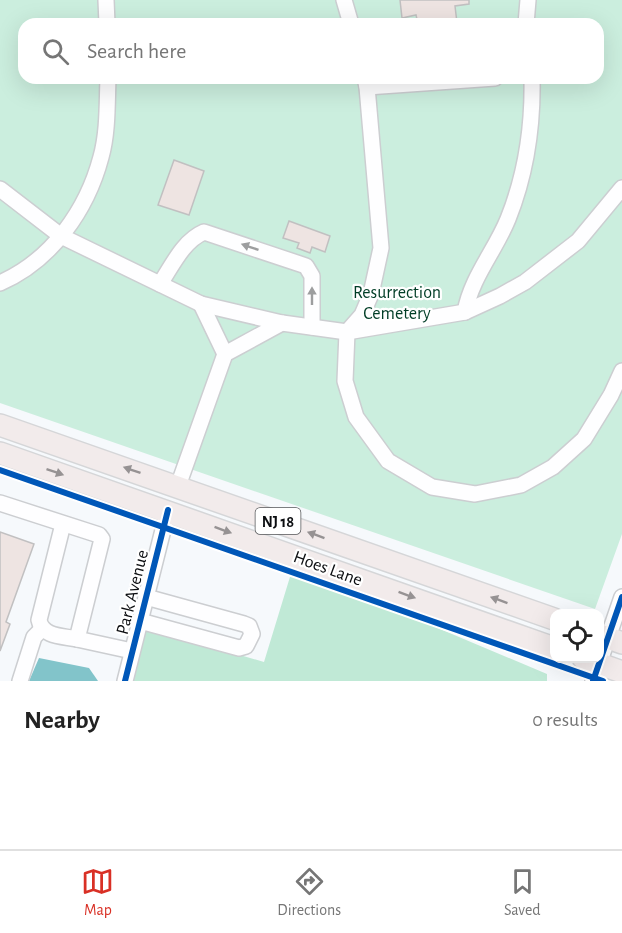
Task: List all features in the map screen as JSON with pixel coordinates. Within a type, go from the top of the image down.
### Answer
[{"type":"highway","name":"Hoes Lane","points":[[0,425],[550,617]]},
{"type":"highway","name":"Hoes Lane","points":[[0,453],[168,510],[550,646]]},
{"type":"highway","points":[[592,668],[622,672]]},
{"type":"street","points":[[106,0],[107,18]]},
{"type":"street","points":[[344,0],[349,18]]},
{"type":"street","points":[[526,18],[528,0]]},
{"type":"street","points":[[0,283],[33,263],[61,236],[88,196],[102,155],[108,84]]},
{"type":"street","points":[[366,84],[381,248],[362,315],[347,332],[345,381],[356,417],[388,461],[432,487],[476,494],[521,485],[553,467],[585,439],[611,395],[622,371]]},
{"type":"street","points":[[465,312],[472,285],[492,254],[508,220],[519,188],[532,114],[532,84]]},
{"type":"street","points":[[0,189],[61,236],[201,304],[282,323],[347,332],[465,312],[525,282],[578,241],[622,188]]},
{"type":"street","points":[[160,284],[186,245],[204,232],[306,266],[312,276],[312,327]]},
{"type":"street","points":[[201,304],[225,354]]},
{"type":"street","points":[[177,486],[225,354],[282,323]]},
{"type":"street","points":[[0,503],[99,535],[102,539],[76,639]]},
{"type":"street","name":"Park Avenue","points":[[125,681],[168,510]]},
{"type":"street","points":[[63,524],[39,620],[42,629],[48,633],[132,651]]},
{"type":"street","points":[[140,621],[239,648],[246,646],[252,634],[249,626],[244,624],[146,597]]},
{"type":"street","points":[[592,668],[610,639],[622,597]]},
{"type":"street","points":[[20,681],[34,637],[42,629]]},
{"type":"green space","name":"Resurrection Cemetery","points":[[0,0],[622,0],[622,534],[595,609],[0,403]]},
{"type":"green space","points":[[293,567],[547,674],[547,681],[133,681],[145,627],[264,662]]},
{"type":"water","points":[[39,658],[89,668],[98,681],[29,681]]},
{"type":"building","points":[[400,0],[469,0],[469,4],[455,6],[456,18],[417,18],[416,15],[402,18]]},
{"type":"building","points":[[174,160],[204,171],[189,215],[158,205]]},
{"type":"building","points":[[289,221],[330,236],[325,252],[312,247],[310,253],[297,248],[299,243],[283,238]]},
{"type":"building","points":[[0,532],[34,544],[6,622],[10,624],[0,651]]},
{"type":"cycle path","points":[[0,470],[603,681]]},
{"type":"cycle path","points":[[125,681],[168,510]]},
{"type":"cycle path","points":[[593,681],[622,597]]}]
